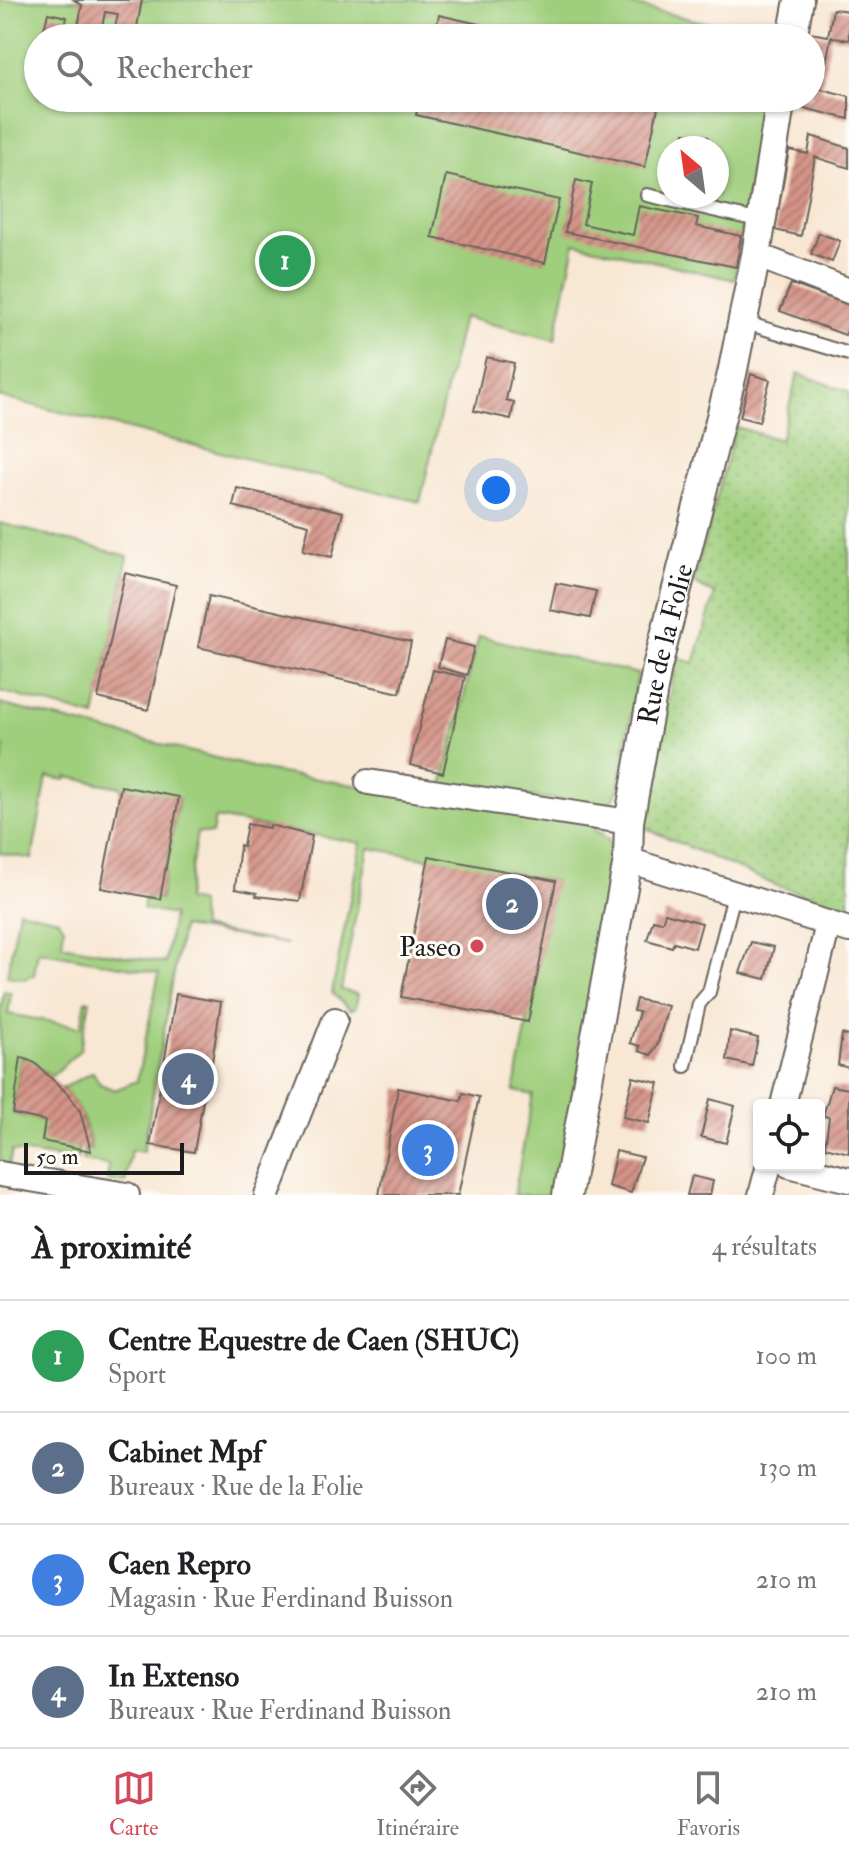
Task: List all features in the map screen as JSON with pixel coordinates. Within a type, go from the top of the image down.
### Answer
[{"type":"street","points":[[795,24],[799,0]]},
{"type":"street","name":"Rue de la Folie","points":[[567,1195],[628,860],[629,822],[675,589],[743,322],[779,112]]},
{"type":"street","points":[[756,255],[849,291]]},
{"type":"street","points":[[368,782],[629,822]]},
{"type":"street","points":[[628,860],[735,891],[838,927],[785,1099]]},
{"type":"street","points":[[267,1195],[335,1020]]},
{"type":"street","points":[[761,1195],[767,1171]]},
{"type":"street","points":[[813,1171],[849,1180]]},
{"type":"street","points":[[0,1174],[127,1195]]},
{"type":"lane","points":[[647,195],[761,221]]},
{"type":"lane","points":[[743,322],[771,327],[849,354]]},
{"type":"lane","points":[[685,1066],[699,1004],[709,992],[735,891]]},
{"type":"green space","points":[[0,0],[611,0],[712,24],[24,24],[24,112],[760,112],[735,280],[575,243],[555,340],[463,317],[420,502],[0,397]]},
{"type":"green space","points":[[798,373],[849,392],[849,907],[775,885],[643,827],[677,658],[694,663],[715,594],[693,583],[736,427],[780,440]]},
{"type":"green space","points":[[0,523],[128,556],[95,717],[0,691]]},
{"type":"green space","points":[[479,636],[638,674],[618,790],[613,800],[599,805],[442,785]]},
{"type":"green space","points":[[0,704],[268,771],[596,824],[595,831],[608,840],[611,847],[608,888],[614,890],[556,1195],[514,1195],[533,1095],[514,1091],[555,881],[369,848],[341,990],[358,994],[356,1007],[350,1010],[332,993],[361,843],[215,818],[212,834],[197,832],[186,900],[200,903],[201,928],[287,944],[182,927],[143,1152],[131,1150],[125,1183],[107,1180],[109,1165],[82,1161],[84,1149],[91,1150],[88,1133],[78,1109],[62,1088],[93,1072],[100,1084],[115,1090],[137,1081],[159,973],[38,951],[34,975],[25,979],[7,976],[19,910],[58,919],[64,927],[62,945],[165,963],[173,915],[143,909],[145,896],[160,899],[179,798],[67,777],[66,780],[47,777],[32,859],[0,853],[0,772],[5,747],[0,746]]},
{"type":"green space","points":[[4,991],[11,993],[8,1014],[81,1027],[86,1000],[90,1001],[80,1050],[52,1076],[21,1057],[13,1114],[45,1121],[79,1148],[77,1160],[12,1151],[9,1165],[3,1164],[0,1158],[0,1012]]},
{"type":"building","points":[[74,0],[142,0],[138,24],[116,24],[118,14],[105,12],[103,24],[79,24],[82,5]]},
{"type":"building","points":[[833,9],[849,11],[849,40],[831,37],[825,68],[825,36],[828,36]]},
{"type":"building","points":[[48,13],[67,17],[66,24],[45,24]]},
{"type":"building","points":[[439,15],[479,24],[437,24]]},
{"type":"building","points":[[825,90],[849,96],[849,119],[820,112],[825,112]]},
{"type":"building","points":[[417,112],[657,112],[645,167],[416,115]]},
{"type":"building","points":[[811,136],[849,148],[849,168],[815,157],[801,236],[775,230],[789,150],[808,154]]},
{"type":"building","points":[[446,175],[559,200],[545,263],[432,237]]},
{"type":"building","points":[[576,180],[592,184],[583,224],[633,235],[639,206],[698,218],[696,226],[741,236],[736,267],[565,232]]},
{"type":"building","points":[[819,233],[840,241],[832,262],[811,254]]},
{"type":"building","points":[[791,284],[849,305],[849,328],[845,335],[780,311]]},
{"type":"building","points":[[486,357],[514,363],[506,400],[514,402],[511,419],[474,411]]},
{"type":"building","points":[[751,374],[770,380],[759,422],[740,417]]},
{"type":"building","points":[[237,488],[343,512],[332,557],[303,550],[309,525],[233,506]]},
{"type":"building","points":[[125,573],[176,585],[148,710],[98,698]]},
{"type":"building","points":[[556,583],[596,591],[590,618],[550,610]]},
{"type":"building","points":[[209,596],[411,642],[400,693],[198,647]]},
{"type":"building","points":[[445,640],[474,647],[467,675],[438,667]]},
{"type":"building","points":[[433,670],[465,677],[443,773],[410,765]]},
{"type":"building","points":[[121,786],[179,797],[160,899],[101,888]]},
{"type":"building","points":[[247,824],[269,828],[270,825],[312,836],[300,901],[256,896],[257,893],[235,889],[240,845],[243,846]]},
{"type":"building","name":"Paseo","points":[[429,856],[556,881],[528,1022],[401,997]]},
{"type":"building","points":[[665,913],[702,923],[695,948],[674,942],[672,947],[647,940],[653,920],[662,922]]},
{"type":"building","points":[[751,942],[774,947],[766,979],[740,973]]},
{"type":"building","points":[[176,994],[221,1002],[208,1089],[205,1089],[194,1152],[150,1145]]},
{"type":"building","points":[[636,999],[668,1006],[658,1043],[651,1055],[639,1051],[640,1046],[630,1043],[639,1012],[633,1011]]},
{"type":"building","points":[[730,1031],[758,1038],[752,1066],[727,1060]]},
{"type":"building","points":[[842,1034],[849,1036],[849,1068],[838,1065]]},
{"type":"building","points":[[21,1057],[35,1063],[69,1095],[80,1111],[91,1151],[42,1141],[45,1121],[13,1114]]},
{"type":"building","points":[[633,1077],[659,1083],[649,1123],[623,1117]]},
{"type":"building","points":[[832,1086],[849,1089],[849,1153],[825,1147],[829,1117],[825,1116]]},
{"type":"building","points":[[398,1088],[461,1101],[463,1093],[479,1097],[458,1195],[379,1195]]},
{"type":"building","points":[[710,1099],[735,1106],[726,1143],[701,1137]]},
{"type":"building","points":[[616,1151],[642,1157],[631,1193],[608,1186]]},
{"type":"building","points":[[692,1176],[713,1181],[710,1195],[687,1195]]},
{"type":"place","name":"Centre Equestre de Caen (SHUC)","points":[[285,261]]},
{"type":"place","name":"Cabinet Mpf","points":[[512,904]]},
{"type":"place","name":"Paseo","points":[[477,946]]},
{"type":"place","name":"In Extenso","points":[[188,1079]]},
{"type":"place","name":"Caen Repro","points":[[428,1150]]}]
